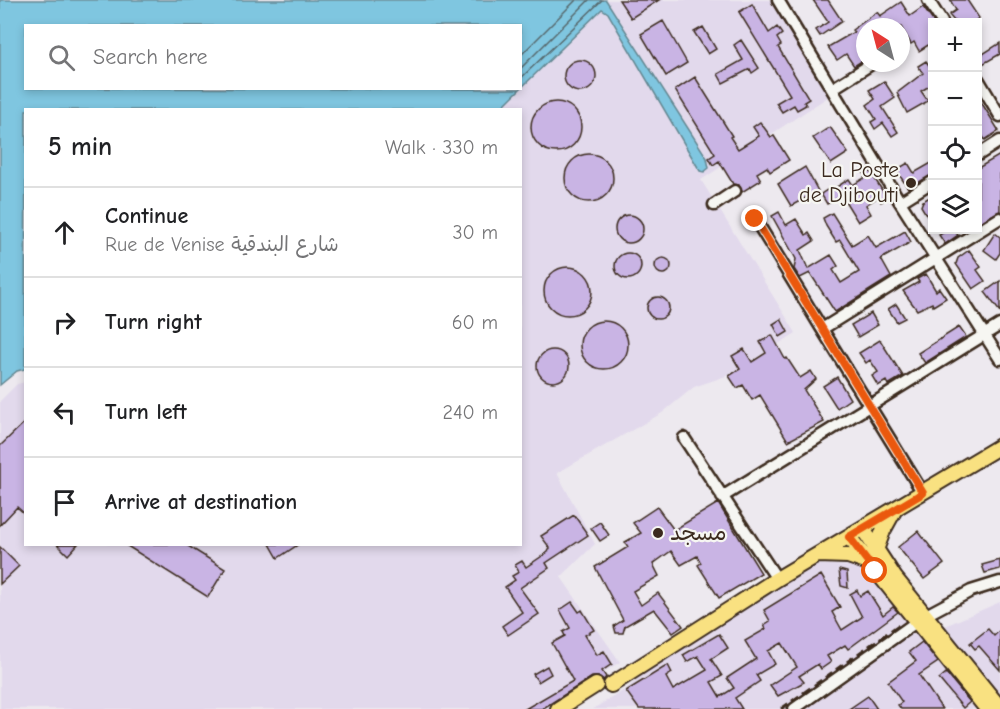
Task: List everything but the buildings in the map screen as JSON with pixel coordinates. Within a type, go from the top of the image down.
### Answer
[{"type":"main road","points":[[558,709],[603,685],[1000,447]]},
{"type":"main road","points":[[876,550],[883,531],[895,510]]},
{"type":"main road","points":[[863,529],[921,619],[987,709]]},
{"type":"main road","points":[[849,537],[867,562],[1000,708]]},
{"type":"main road","points":[[818,555],[848,556],[867,562]]},
{"type":"main road","points":[[574,709],[603,685]]},
{"type":"street","points":[[778,0],[900,202],[1000,359]]},
{"type":"street","points":[[928,0],[939,18]]},
{"type":"street","points":[[832,89],[859,72]]},
{"type":"street","points":[[982,87],[1000,116]]},
{"type":"street","points":[[982,152],[1000,141]]},
{"type":"street","points":[[900,202],[928,185]]},
{"type":"street","points":[[714,205],[735,191]]},
{"type":"street","points":[[822,328],[1000,218]]},
{"type":"street","points":[[755,219],[923,493]]},
{"type":"street","points":[[722,497],[1000,325]]},
{"type":"street","points":[[684,438],[776,580]]},
{"type":"street","points":[[794,709],[921,619],[971,591],[1000,582]]},
{"type":"shaded area","points":[[606,0],[777,0],[831,95],[701,180],[796,333],[729,375],[694,387],[662,413],[557,473],[595,544],[561,577],[620,662],[546,709],[0,709],[0,401],[17,384],[24,382],[24,546],[522,546],[522,108],[500,108],[519,90],[522,90],[522,87],[602,9],[608,13],[707,158]]},
{"type":"shaded area","points":[[814,564],[855,566],[873,575],[983,709],[593,709],[626,689],[656,662]]},
{"type":"shaded area","points":[[1000,602],[1000,694],[945,626]]},
{"type":"water","points":[[0,0],[606,0],[707,158],[709,168],[704,172],[700,171],[608,13],[602,9],[522,87],[522,24],[24,24],[24,90],[519,90],[501,108],[24,108],[24,369],[17,371],[0,385]]},
{"type":"railway","points":[[781,709],[900,624]]},
{"type":"place","name":"La Poste de Djibouti","points":[[911,183]]},
{"type":"place","name":"مسجد","points":[[658,533]]},
{"type":"route","points":[[755,219],[923,493],[849,537],[875,571]]}]
